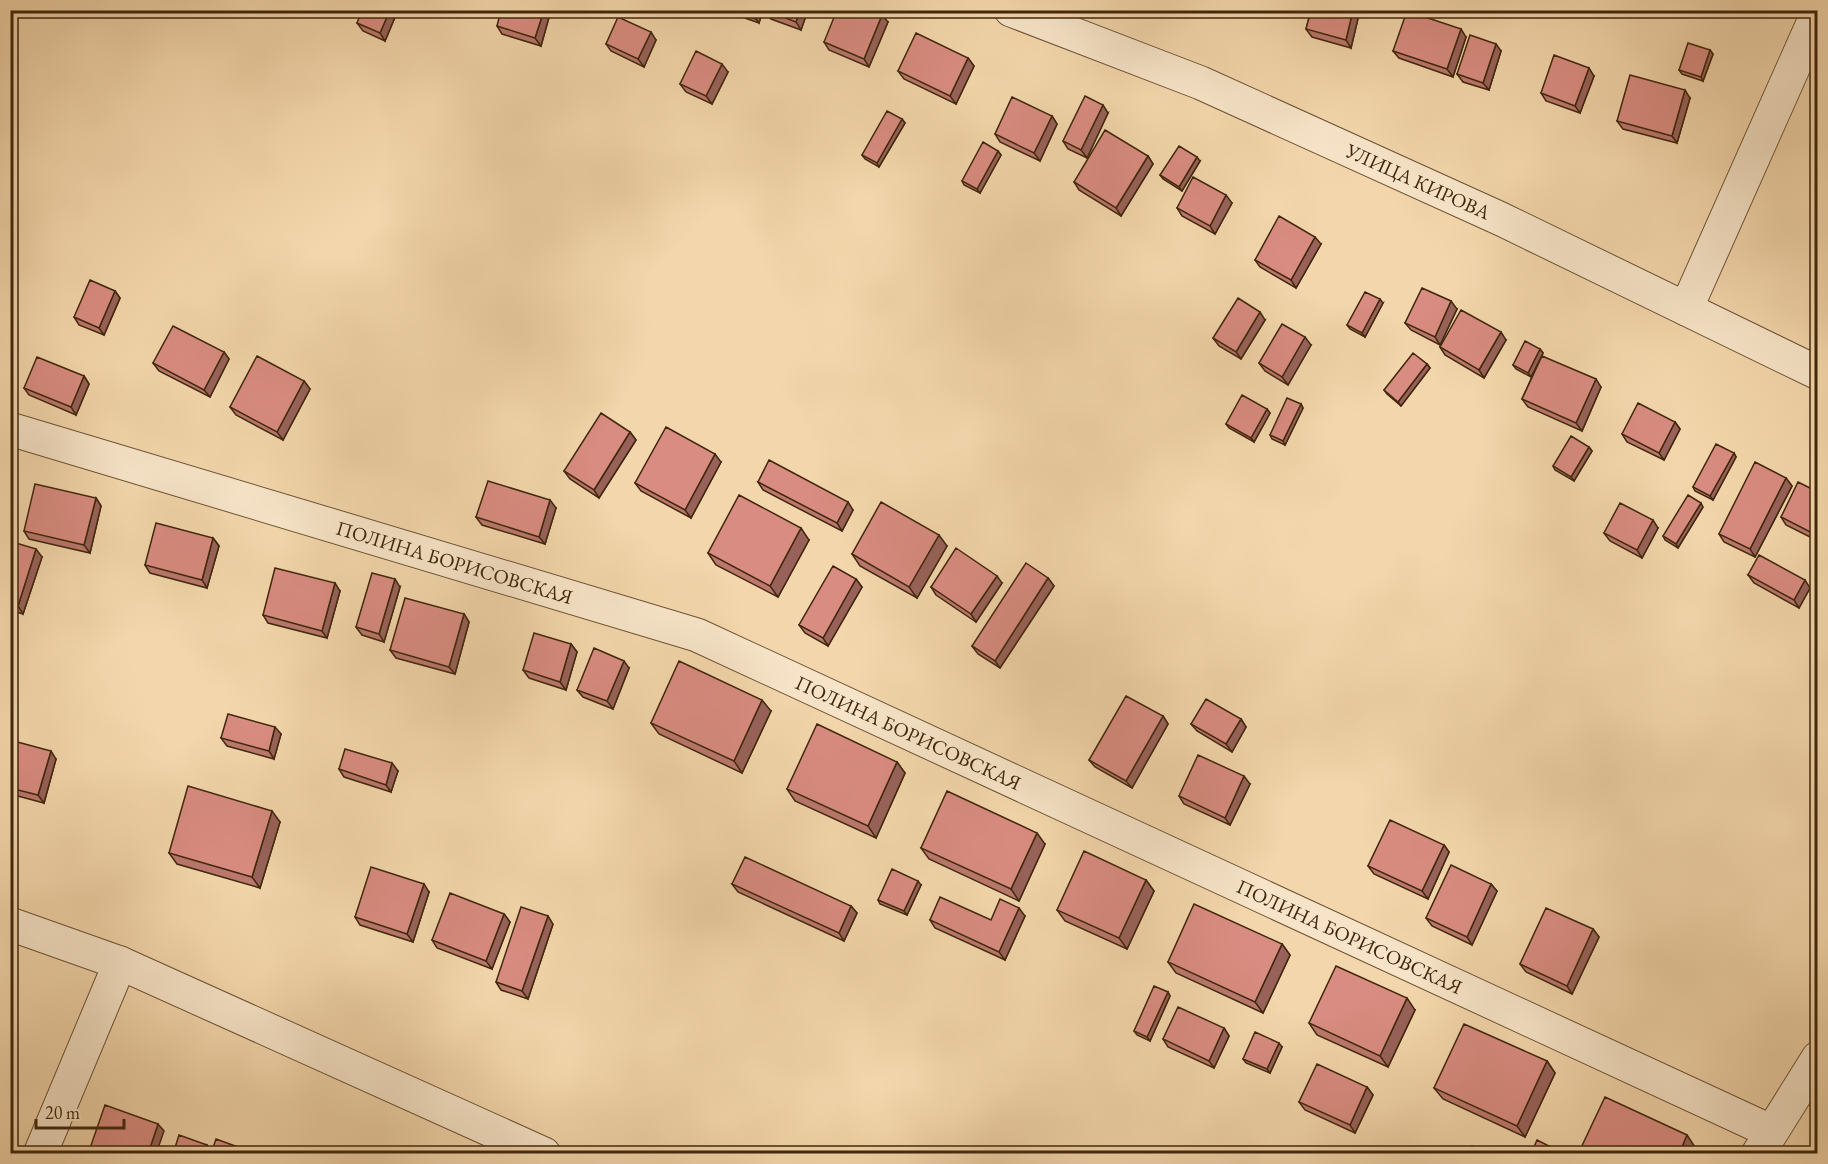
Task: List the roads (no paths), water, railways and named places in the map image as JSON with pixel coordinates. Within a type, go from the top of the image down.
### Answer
[{"type":"street","name":"УЛИЦА КИРОВА","points":[[1011,10],[1201,83],[1501,219],[1818,373]]},
{"type":"street","points":[[1686,309],[1818,12]]},
{"type":"street","name":"ПОЛИНА БОРИСОВСКАЯ","points":[[10,429],[697,634],[1764,1142]]},
{"type":"street","points":[[10,924],[120,963],[544,1154]]},
{"type":"street","points":[[40,1154],[120,963]]},
{"type":"street","points":[[1764,1142],[1818,1058]]}]
